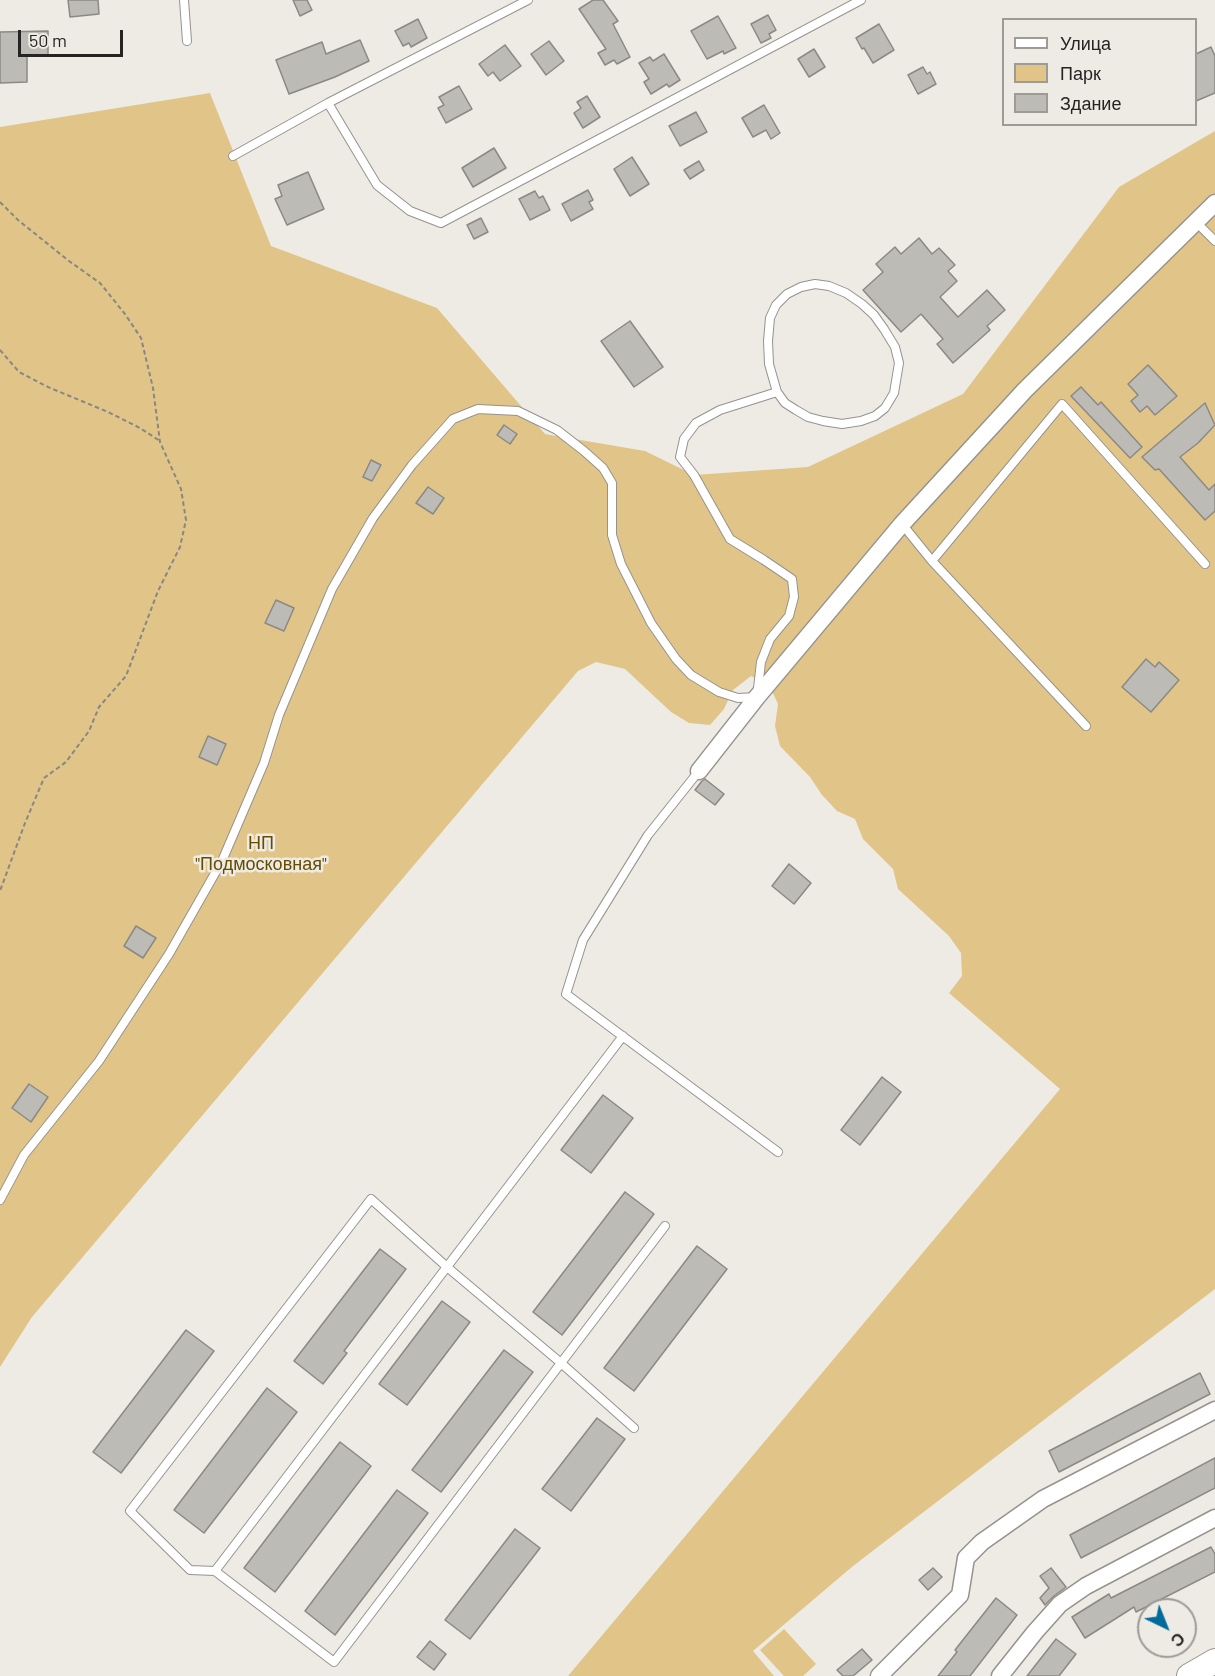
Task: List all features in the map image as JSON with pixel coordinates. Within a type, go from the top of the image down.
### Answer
[{"type":"main road","points":[[1189,1676],[1215,1661]]},
{"type":"street","points":[[699,771],[902,524],[1025,390],[1215,203]]},
{"type":"street","points":[[879,1676],[960,1595],[966,1558],[982,1542],[1043,1499],[1215,1410]]},
{"type":"street","points":[[1000,1676],[1060,1604],[1086,1586],[1215,1518]]},
{"type":"lane","points":[[184,0],[187,41]]},
{"type":"lane","points":[[233,156],[328,103],[528,0]]},
{"type":"lane","points":[[328,103],[377,185],[410,211],[441,223],[861,0]]},
{"type":"lane","points":[[1196,222],[1215,241]]},
{"type":"lane","points":[[815,284],[829,286],[846,293],[874,315],[895,347],[899,363],[894,393],[885,408],[875,416],[842,424],[823,421],[808,417],[785,404],[777,392],[769,364],[770,318],[776,305],[786,294],[801,287],[815,284]]},
{"type":"lane","points":[[0,1200],[24,1155],[99,1061],[175,944],[222,861],[264,763],[279,716],[332,589],[372,518],[412,465],[453,419],[478,409],[518,411],[556,430],[603,468],[612,483],[612,535],[621,564],[651,623],[676,659],[691,675],[719,692],[738,698],[757,698],[761,662],[770,639],[789,616],[794,597],[792,579],[730,539],[694,475],[680,457],[684,439],[696,423],[720,410],[777,392]]},
{"type":"lane","points":[[932,561],[1062,404],[1205,564]]},
{"type":"lane","points":[[902,524],[932,561],[1086,726]]},
{"type":"lane","points":[[699,771],[648,836],[583,940],[566,994],[777,1152]]},
{"type":"lane","points":[[215,1571],[623,1036]]},
{"type":"lane","points":[[634,1428],[561,1363],[370,1199],[130,1511],[190,1570],[215,1571],[334,1662],[561,1363],[665,1226]]},
{"type":"path","points":[[0,202],[35,234],[100,284],[141,338],[153,388],[160,442],[181,489],[186,520],[180,547],[158,591],[126,676],[99,707],[89,731],[66,762],[44,778],[0,891]]},
{"type":"path","points":[[0,350],[19,372],[108,412],[160,442]]},
{"type":"green space","name":"НП \"Подмосковная\"","points":[[210,93],[271,246],[437,308],[545,434],[645,451],[694,475],[808,467],[963,394],[1119,187],[1215,131],[1215,1289],[853,1566],[753,1651],[774,1676],[568,1676],[1060,1089],[949,993],[962,976],[961,953],[949,936],[898,889],[893,869],[863,839],[855,819],[837,811],[810,777],[780,746],[775,726],[778,704],[769,685],[751,676],[733,690],[724,709],[710,725],[689,723],[671,712],[625,669],[596,662],[578,671],[32,1317],[0,1367],[0,127]]},
{"type":"green space","points":[[784,1629],[816,1664],[803,1676],[784,1676],[760,1650]]},
{"type":"building","points":[[68,0],[98,0],[99,14],[70,17]]},
{"type":"building","points":[[293,0],[307,0],[312,10],[300,16]]},
{"type":"building","points":[[593,0],[603,0],[618,21],[613,24],[630,57],[617,64],[614,60],[605,65],[598,53],[606,49],[579,9]]},
{"type":"building","points":[[768,15],[776,30],[769,34],[771,38],[761,43],[751,24]]},
{"type":"building","points":[[718,16],[736,48],[724,54],[723,51],[707,59],[691,31]]},
{"type":"building","points":[[418,19],[427,38],[411,47],[409,43],[403,46],[395,31]]},
{"type":"building","points":[[879,24],[894,50],[873,63],[856,38]]},
{"type":"building","points":[[48,31],[48,55],[27,55],[27,82],[0,83],[0,32]]},
{"type":"building","points":[[360,40],[369,61],[335,77],[289,94],[276,60],[322,42],[326,54]]},
{"type":"building","points":[[549,41],[564,61],[546,75],[531,54]]},
{"type":"building","points":[[505,45],[521,66],[500,81],[493,72],[488,76],[479,64]]},
{"type":"building","points":[[1211,47],[1215,56],[1215,93],[1197,101],[1197,54]]},
{"type":"building","points":[[814,49],[825,67],[809,77],[798,59]]},
{"type":"building","points":[[664,54],[680,80],[669,87],[667,84],[651,94],[644,82],[649,79],[639,63],[650,57],[653,61]]},
{"type":"building","points":[[923,67],[927,74],[930,72],[936,84],[918,94],[908,75]]},
{"type":"building","points":[[459,86],[472,109],[446,123],[438,108],[444,105],[439,97]]},
{"type":"building","points":[[587,96],[600,117],[583,128],[574,113],[581,108],[577,102]]},
{"type":"building","points":[[764,105],[780,133],[771,139],[766,130],[753,137],[742,118]]},
{"type":"building","points":[[696,112],[707,132],[680,146],[669,126]]},
{"type":"building","points":[[494,148],[506,168],[473,187],[462,168]]},
{"type":"building","points":[[632,157],[649,184],[630,196],[614,169]]},
{"type":"building","points":[[699,161],[704,170],[690,179],[684,170]]},
{"type":"building","points":[[308,172],[324,209],[287,225],[275,199],[282,196],[278,185]]},
{"type":"building","points":[[588,190],[593,200],[589,202],[593,209],[571,221],[562,204]]},
{"type":"building","points":[[535,191],[539,198],[543,196],[550,210],[530,220],[519,199]]},
{"type":"building","points":[[481,218],[488,232],[474,239],[467,225]]},
{"type":"building","points":[[919,238],[932,254],[939,248],[955,265],[948,271],[957,281],[940,297],[958,317],[987,290],[1005,310],[987,326],[990,330],[953,363],[937,344],[943,339],[921,314],[901,332],[863,290],[883,272],[876,264],[895,247],[901,254]]},
{"type":"building","points":[[630,321],[663,367],[634,387],[601,341]]},
{"type":"building","points":[[1148,365],[1177,396],[1155,415],[1147,406],[1140,412],[1131,401],[1138,395],[1128,384]]},
{"type":"building","points":[[1081,387],[1098,405],[1101,402],[1142,447],[1130,458],[1071,396]]},
{"type":"building","points":[[1205,403],[1215,425],[1198,443],[1180,457],[1209,490],[1215,484],[1215,511],[1205,520],[1159,469],[1155,470],[1142,457]]},
{"type":"building","points":[[504,425],[517,434],[510,444],[497,435]]},
{"type":"building","points":[[371,460],[381,465],[372,481],[363,477]]},
{"type":"building","points":[[428,487],[444,498],[433,514],[416,503]]},
{"type":"building","points":[[276,600],[294,608],[284,631],[265,623]]},
{"type":"building","points":[[1146,659],[1155,667],[1159,662],[1179,680],[1151,712],[1122,687]]},
{"type":"building","points":[[208,736],[226,744],[217,765],[199,757]]},
{"type":"building","points":[[705,779],[724,794],[715,805],[695,790]]},
{"type":"building","points":[[789,864],[811,883],[794,904],[772,886]]},
{"type":"building","points":[[136,926],[156,938],[143,958],[124,946]]},
{"type":"building","points":[[882,1077],[901,1092],[860,1145],[841,1130]]},
{"type":"building","points":[[29,1084],[48,1097],[31,1122],[12,1108]]},
{"type":"building","points":[[603,1095],[633,1118],[591,1173],[561,1150]]},
{"type":"building","points":[[625,1192],[654,1214],[562,1335],[533,1312]]},
{"type":"building","points":[[697,1246],[727,1269],[634,1391],[604,1368]]},
{"type":"building","points":[[380,1249],[406,1269],[344,1351],[347,1353],[323,1384],[294,1361]]},
{"type":"building","points":[[442,1301],[470,1322],[407,1405],[379,1384]]},
{"type":"building","points":[[186,1330],[214,1351],[121,1473],[93,1452]]},
{"type":"building","points":[[504,1350],[533,1372],[441,1492],[412,1470]]},
{"type":"building","points":[[1200,1373],[1210,1394],[1059,1472],[1049,1451]]},
{"type":"building","points":[[267,1388],[297,1412],[204,1533],[174,1510]]},
{"type":"building","points":[[597,1418],[625,1439],[571,1511],[542,1489]]},
{"type":"building","points":[[340,1442],[371,1466],[275,1592],[244,1568]]},
{"type":"building","points":[[1215,1458],[1215,1488],[1081,1558],[1070,1535]]},
{"type":"building","points":[[397,1490],[428,1513],[335,1635],[305,1611]]},
{"type":"building","points":[[515,1529],[540,1548],[470,1639],[445,1620]]},
{"type":"building","points":[[1211,1547],[1215,1554],[1215,1572],[1164,1598],[1137,1598],[1137,1611],[1134,1607],[1085,1638],[1072,1617],[1109,1594],[1111,1598]]},
{"type":"building","points":[[933,1568],[942,1577],[928,1590],[919,1580]]},
{"type":"building","points":[[1051,1568],[1066,1587],[1045,1605],[1040,1598],[1049,1588],[1040,1576]]},
{"type":"building","points":[[996,1598],[1017,1615],[970,1676],[938,1676],[957,1652],[955,1650]]},
{"type":"building","points":[[1056,1639],[1076,1654],[1059,1676],[1027,1676]]},
{"type":"building","points":[[430,1641],[446,1654],[434,1670],[417,1657]]},
{"type":"building","points":[[862,1649],[872,1660],[853,1676],[843,1676],[837,1670]]}]
